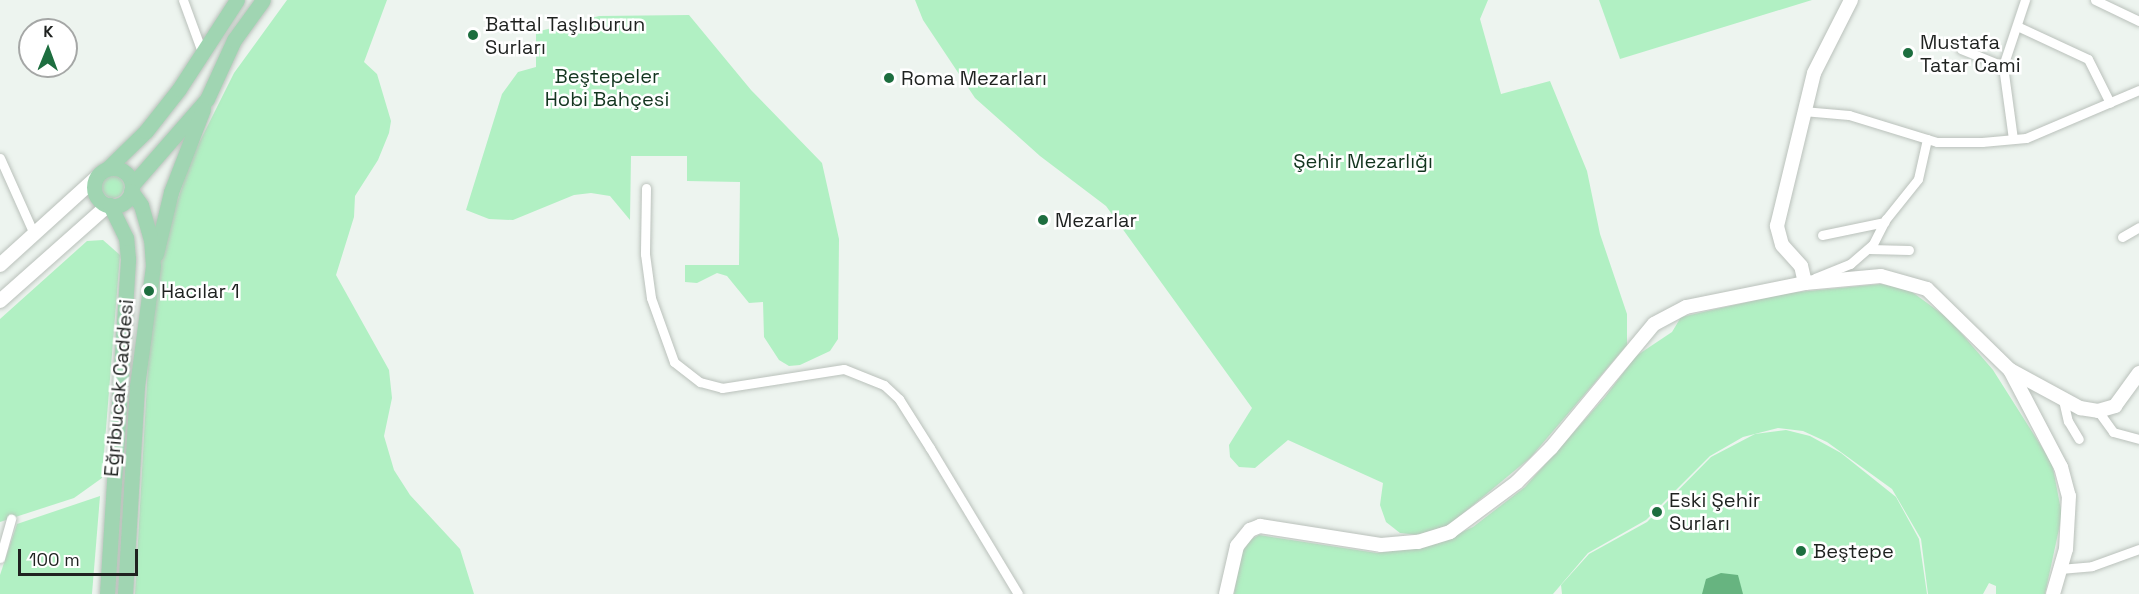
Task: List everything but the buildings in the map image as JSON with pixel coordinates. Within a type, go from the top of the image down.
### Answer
[{"type":"main road","points":[[207,99],[131,188],[124,202],[109,205],[96,195],[102,173],[146,131],[237,0]]},
{"type":"main road","points":[[153,266],[171,192],[207,99],[234,40],[263,0]]},
{"type":"main road","points":[[102,173],[123,171],[131,188]]},
{"type":"main road","name":"Eğribucak Caddesi","points":[[125,594],[137,386],[153,266],[146,222],[131,188]]},
{"type":"main road","name":"Eğribucak Caddesi","points":[[107,594],[128,259],[126,238],[109,205]]},
{"type":"street","points":[[183,0],[202,52]]},
{"type":"street","points":[[1805,283],[1801,266],[1782,245],[1777,226],[1814,73],[1851,0]]},
{"type":"street","points":[[2013,139],[2003,66],[2025,0]]},
{"type":"street","points":[[2095,0],[2139,21]]},
{"type":"street","points":[[2017,26],[2088,60],[2110,103]]},
{"type":"street","points":[[1961,49],[2003,66]]},
{"type":"street","points":[[1803,111],[1849,115],[1937,142],[2013,139],[2062,125],[2139,90]]},
{"type":"street","points":[[1805,283],[1850,264],[1869,249],[1885,222],[1918,179],[1927,138]]},
{"type":"street","points":[[0,158],[34,234]]},
{"type":"street","points":[[0,265],[102,173]]},
{"type":"street","points":[[646,188],[645,254],[651,298],[674,362],[700,382],[722,388],[746,388],[815,371],[844,369],[884,385],[899,399],[1018,594]]},
{"type":"street","points":[[0,301],[109,205]]},
{"type":"street","points":[[1822,235],[1885,222]]},
{"type":"street","points":[[2122,237],[2139,227]]},
{"type":"street","points":[[1869,249],[1908,249]]},
{"type":"street","points":[[1226,594],[1237,546],[1242,537],[1260,526],[1381,545],[1418,542],[1450,532],[1517,482],[1551,448],[1663,317],[1686,307],[1805,283],[1881,276],[1927,289],[2010,370],[2063,400],[2098,411],[2113,432],[2139,439]]},
{"type":"street","points":[[2010,370],[2061,467],[2069,496],[2069,524],[2053,594]]},
{"type":"street","points":[[2098,411],[2122,400],[2139,373]]},
{"type":"street","points":[[2063,400],[2068,421],[2079,439]]},
{"type":"street","points":[[0,558],[11,519]]},
{"type":"street","points":[[2060,569],[2092,566],[2139,549]]},
{"type":"green space","points":[[287,0],[387,0],[364,62],[377,74],[391,121],[389,133],[378,160],[355,196],[354,217],[336,275],[389,370],[392,398],[384,436],[394,470],[410,495],[460,549],[474,594],[135,594],[152,295],[172,217],[192,157],[234,73]]},
{"type":"green space","name":"Şehir Mezarlığı","points":[[915,0],[1488,0],[1480,19],[1501,94],[1550,81],[1587,171],[1600,234],[1627,314],[1627,345],[1530,458],[1449,525],[1418,535],[1400,533],[1386,522],[1380,505],[1383,483],[1288,440],[1255,468],[1239,467],[1230,457],[1229,445],[1252,408],[1106,206],[1040,156],[975,98],[923,20]]},
{"type":"green space","points":[[1599,0],[1812,0],[1620,59]]},
{"type":"green space","name":"Beştepeler Hobi Bahçesi","points":[[689,15],[751,90],[822,163],[839,239],[838,339],[830,351],[800,365],[789,366],[779,360],[764,337],[763,302],[749,303],[727,276],[717,273],[697,283],[685,282],[685,265],[739,265],[740,182],[687,181],[687,156],[631,156],[630,220],[610,196],[591,193],[574,195],[513,220],[489,219],[466,210],[502,94],[518,72],[536,67],[536,32],[599,16]]},
{"type":"green space","points":[[113,176],[121,179],[124,187],[121,195],[113,198],[105,195],[102,187],[105,179]]},
{"type":"green space","points":[[103,240],[120,255],[102,478],[74,498],[0,522],[0,319],[87,241]]},
{"type":"green space","points":[[1881,284],[1908,289],[1949,319],[1993,370],[2052,463],[2062,515],[2045,594],[1996,594],[1996,586],[1989,583],[1983,594],[1928,594],[1921,539],[1892,489],[1827,442],[1803,431],[1778,428],[1743,437],[1710,456],[1646,520],[1588,553],[1553,594],[1234,594],[1241,554],[1250,540],[1259,535],[1377,553],[1436,544],[1473,527],[1525,487],[1605,397],[1636,356],[1672,332],[1681,317],[1788,293]]},
{"type":"green space","points":[[1786,430],[1810,436],[1841,453],[1896,497],[1919,539],[1927,594],[1562,594],[1561,585],[1589,554],[1647,522],[1711,457],[1755,434]]},
{"type":"green space","points":[[100,496],[92,594],[0,594],[0,575],[17,524]]},
{"type":"shaded area","points":[[1721,573],[1738,575],[1743,594],[1702,594],[1706,579]]},
{"type":"place","name":"Battal Taşlıburun Surları","points":[[473,35]]},
{"type":"place","name":"Mustafa Tatar Cami","points":[[1908,53]]},
{"type":"place","name":"Roma Mezarları","points":[[889,78]]},
{"type":"place","name":"Mezarlar","points":[[1043,220]]},
{"type":"place","name":"Hacılar 1","points":[[149,291]]},
{"type":"place","name":"Eski Şehir Surları","points":[[1657,512]]},
{"type":"place","name":"Beştepe","points":[[1801,551]]}]
